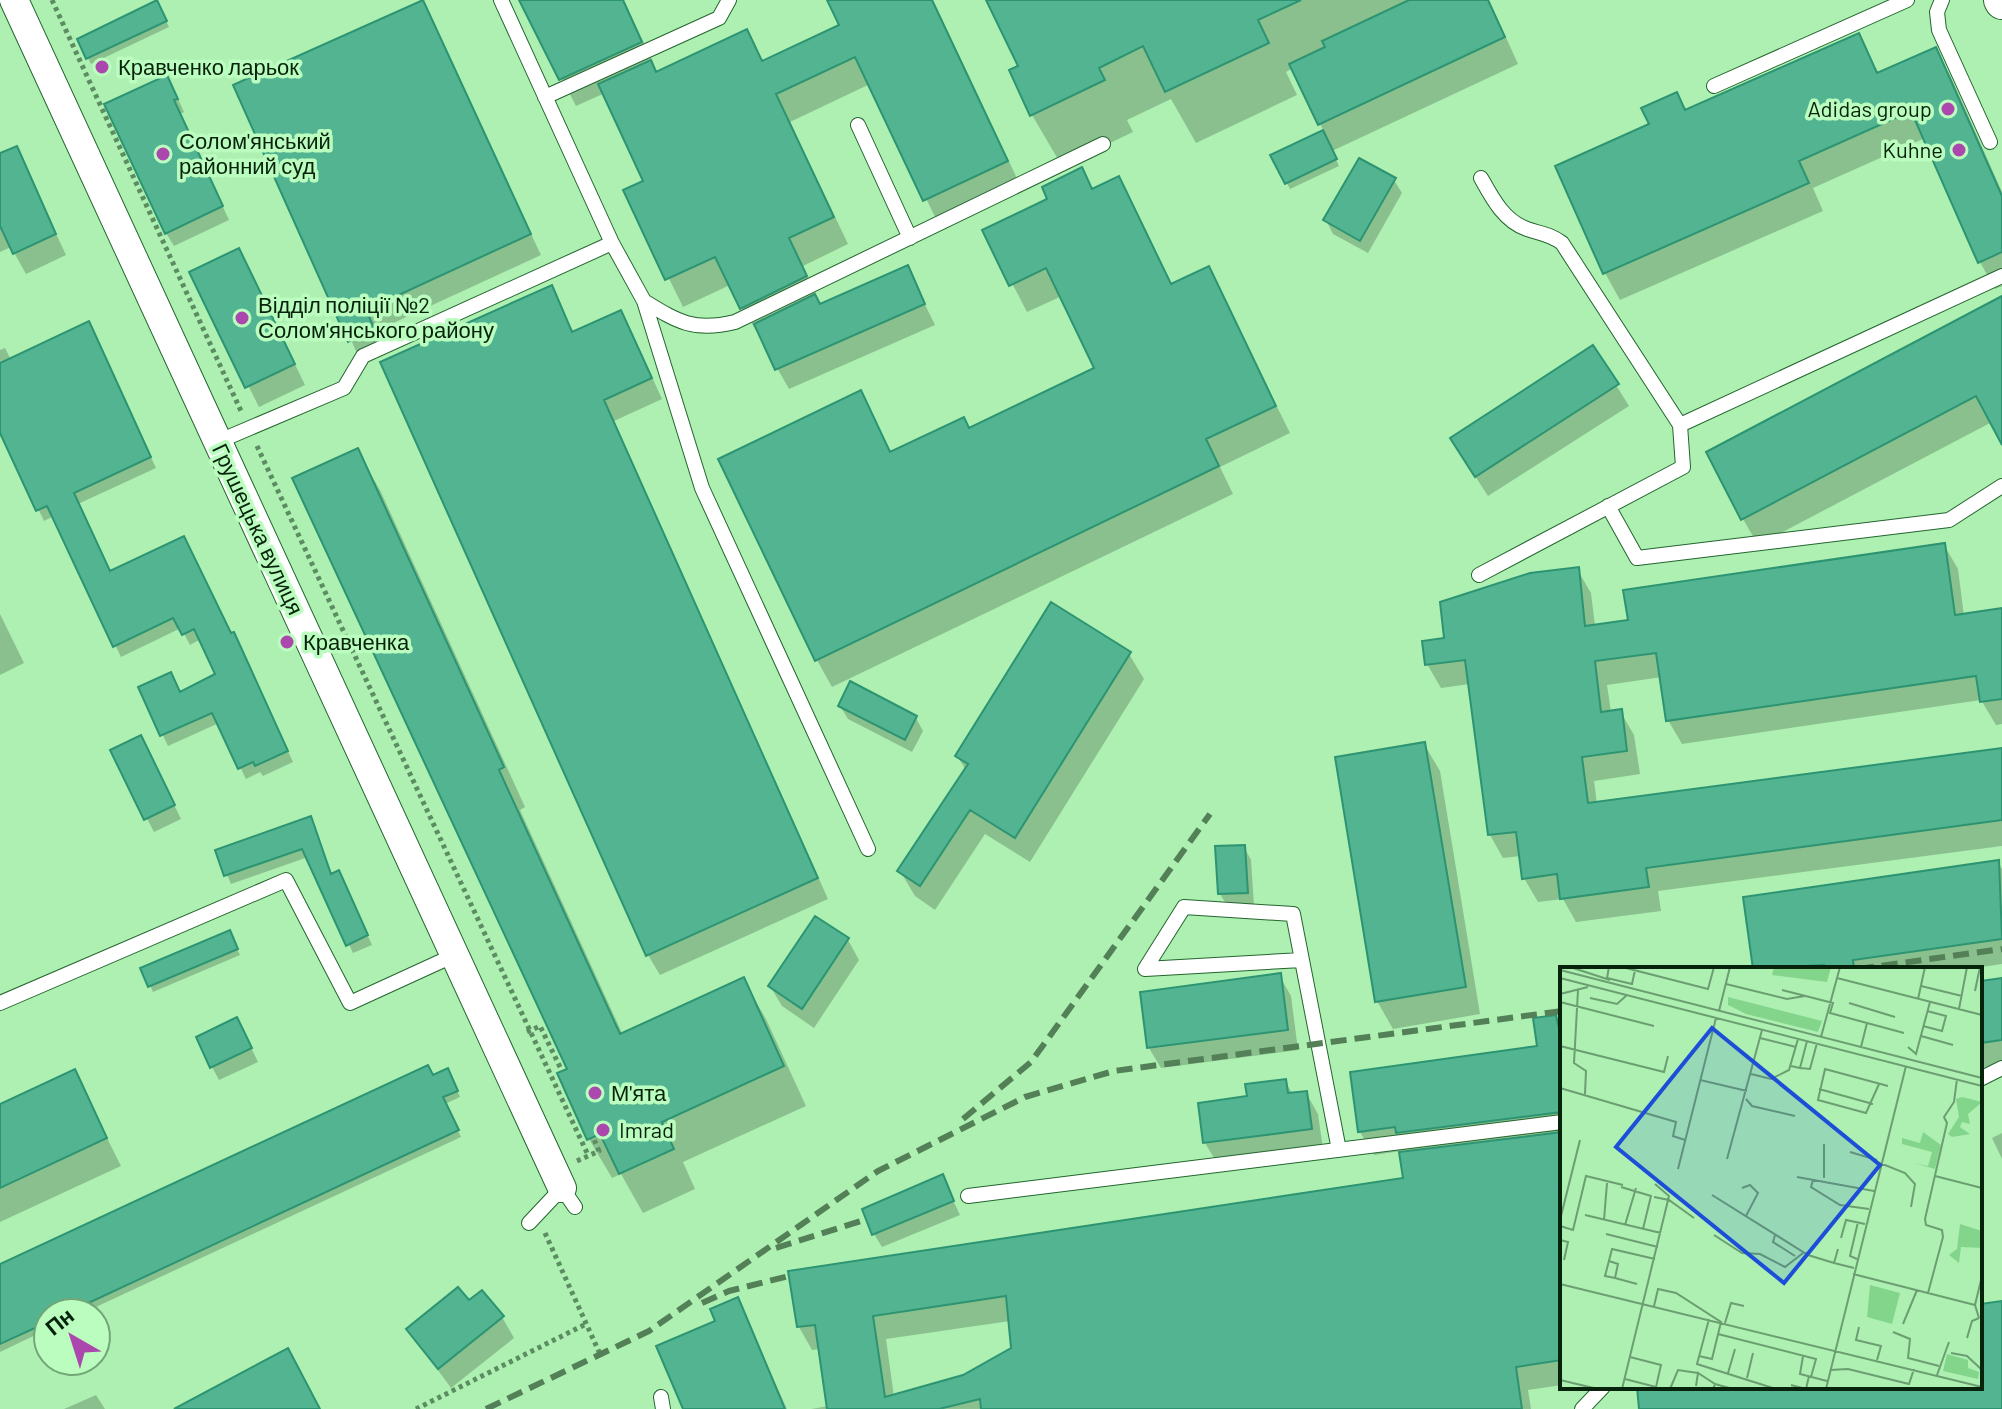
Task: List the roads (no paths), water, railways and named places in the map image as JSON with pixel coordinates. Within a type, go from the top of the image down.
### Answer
[{"type":"street","name":"Грушецька вулиця","points":[[14,0],[569,1197]]},
{"type":"lane","points":[[501,0],[612,243],[644,301],[702,488],[868,849]]},
{"type":"lane","points":[[545,97],[719,18],[729,0]]},
{"type":"lane","points":[[1714,86],[1907,0]]},
{"type":"lane","points":[[1942,0],[1937,12],[1939,30],[1990,142]]},
{"type":"lane","points":[[858,125],[910,238]]},
{"type":"lane","points":[[644,301],[689,325],[709,328],[735,322],[1103,144]]},
{"type":"lane","points":[[1479,575],[1683,467],[1680,425],[1562,243],[1551,235],[1526,229],[1509,219],[1493,201],[1481,178]]},
{"type":"lane","points":[[217,442],[344,388],[363,356],[612,243]]},
{"type":"lane","points":[[1680,425],[2002,276]]},
{"type":"lane","points":[[1608,506],[1637,558],[1949,520],[2002,486]]},
{"type":"lane","points":[[0,1003],[286,880],[350,1003],[457,953]]},
{"type":"lane","points":[[1302,960],[1145,969],[1184,907],[1293,914],[1302,960],[1339,1150]]},
{"type":"lane","points":[[1982,1070],[2002,1068]]},
{"type":"lane","points":[[1982,1078],[2002,1068]]},
{"type":"lane","points":[[968,1196],[1560,1122]]},
{"type":"lane","points":[[529,1223],[569,1197]]},
{"type":"lane","points":[[1582,1409],[1601,1389]]},
{"type":"railway","points":[[963,1119],[1031,1062],[1210,814]]},
{"type":"railway","points":[[1872,967],[2002,949]]},
{"type":"railway","points":[[486,1409],[649,1331],[878,1171],[1025,1097],[1114,1071],[1560,1011]]},
{"type":"railway","points":[[776,1248],[864,1220]]},
{"type":"railway","points":[[702,1303],[729,1291],[789,1276]]},
{"type":"place","name":"Кравченко ларьок","points":[[102,67]]},
{"type":"place","name":"Adidas group","points":[[1948,109]]},
{"type":"place","name":"Kuhne","points":[[1959,150]]},
{"type":"place","name":"Солом'янський районний суд","points":[[163,154]]},
{"type":"place","name":"Відділ поліції №2 Солом'янського району","points":[[242,318]]},
{"type":"place","name":"Кравченка","points":[[287,642]]},
{"type":"place","name":"М'ята","points":[[595,1093]]},
{"type":"place","name":"Imrad","points":[[603,1130]]}]
